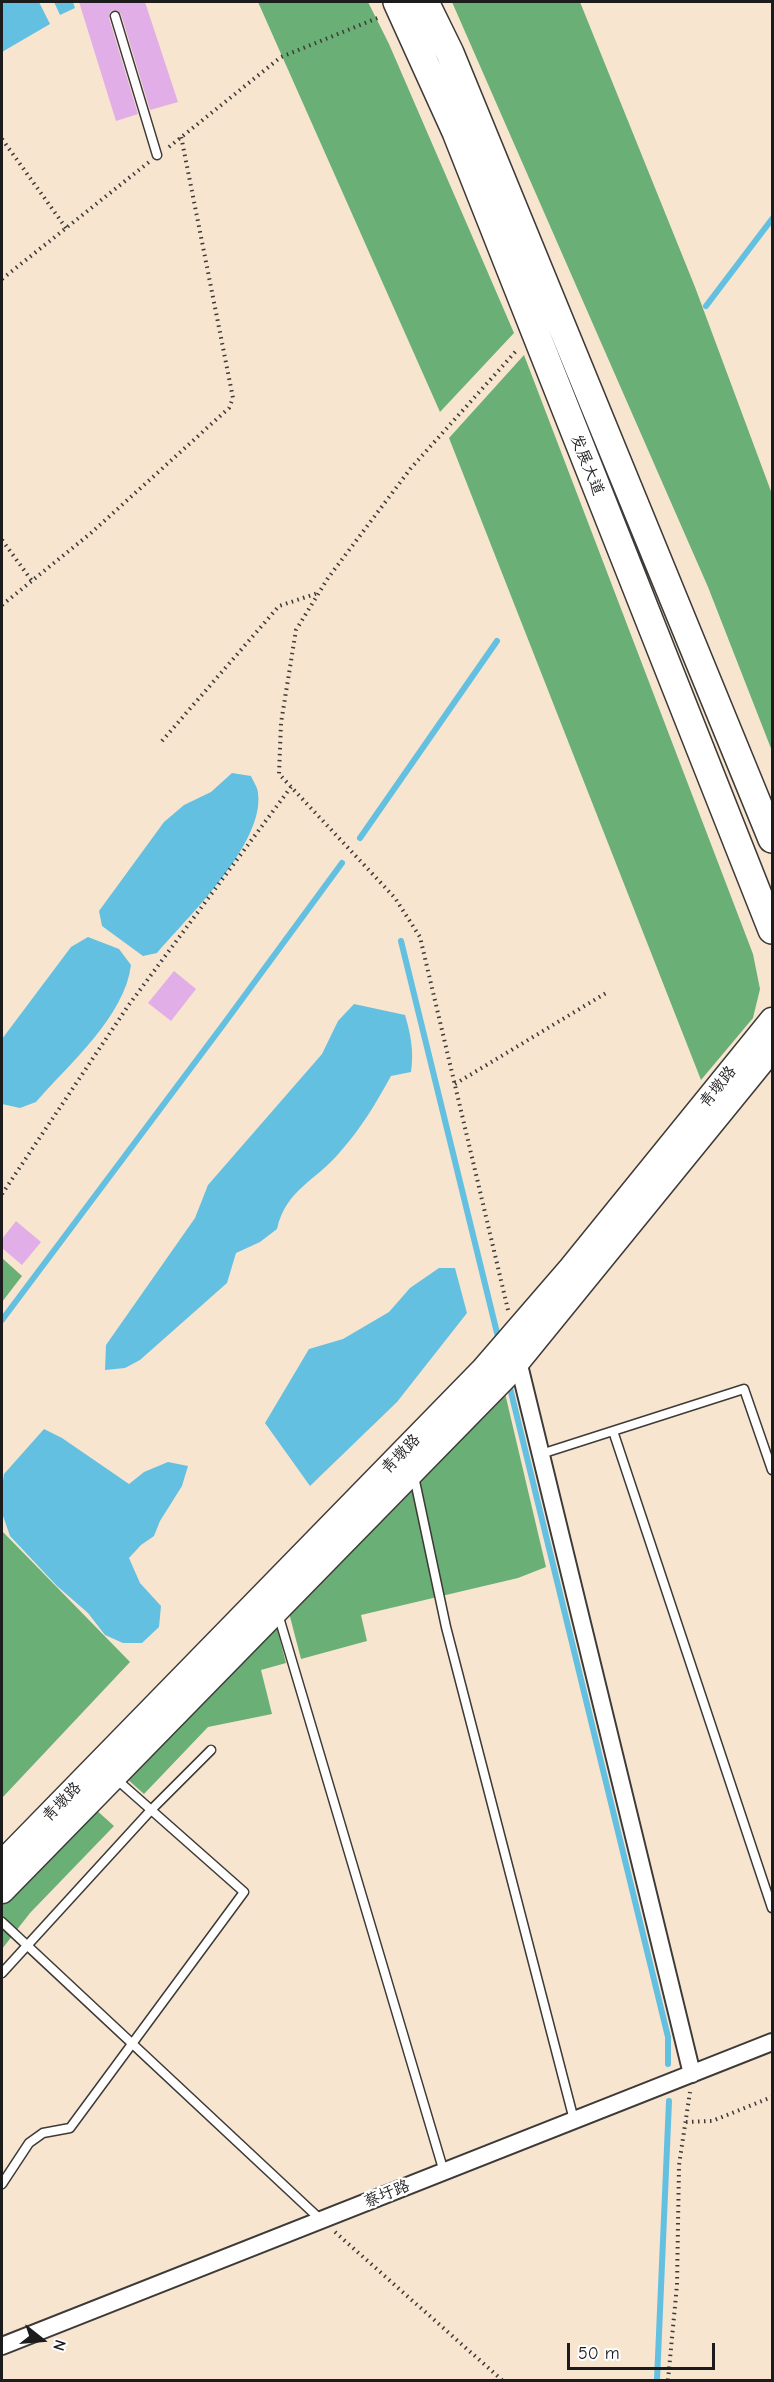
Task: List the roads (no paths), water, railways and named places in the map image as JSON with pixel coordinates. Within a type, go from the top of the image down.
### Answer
[{"type":"main road","name":"发展大道","points":[[407,4],[534,332],[772,930]]},
{"type":"main road","name":"发展大道","points":[[407,4],[459,75],[772,839]]},
{"type":"main road","name":"青墩路","points":[[2,1891],[106,1771],[274,1599],[483,1371],[571,1268],[772,1020]]},
{"type":"main road","name":"青墩路","points":[[274,1599],[410,1474],[518,1361],[772,1049]]},
{"type":"main road","name":"青墩路","points":[[2,1863],[106,1771]]},
{"type":"street","points":[[518,1361],[692,2073]]},
{"type":"street","name":"蔡圩路","points":[[2,2346],[772,2042]]},
{"type":"lane","points":[[114,16],[158,155]]},
{"type":"lane","points":[[541,1454],[744,1389],[772,1470]]},
{"type":"lane","points":[[613,1431],[772,1908]]},
{"type":"lane","points":[[410,1474],[415,1481],[446,1627],[574,2120]]},
{"type":"lane","points":[[274,1599],[444,2172]]},
{"type":"lane","points":[[2,1973],[151,1810],[211,1750]]},
{"type":"lane","points":[[2,2184],[29,2143],[43,2133],[70,2128],[244,1892],[106,1771]]},
{"type":"lane","points":[[2,1922],[321,2220]]},
{"type":"water","points":[[2,2],[39,2],[50,24],[2,52]]},
{"type":"water","points":[[54,2],[73,2],[75,8],[60,15]]},
{"type":"water","points":[[232,773],[251,776],[257,789],[257,813],[250,834],[222,878],[204,900],[157,953],[143,956],[102,926],[99,911],[164,822],[184,805],[211,792]]},
{"type":"water","points":[[88,937],[119,949],[131,965],[127,984],[118,1003],[94,1038],[36,1102],[20,1108],[2,1104],[2,1039],[71,947]]},
{"type":"water","points":[[354,1004],[405,1015],[411,1044],[411,1072],[391,1076],[368,1116],[348,1143],[287,1204],[277,1229],[260,1242],[236,1253],[227,1283],[140,1360],[125,1368],[105,1370],[106,1345],[195,1218],[208,1185],[322,1054],[338,1021]]},
{"type":"water","points":[[439,1268],[455,1268],[467,1313],[397,1402],[310,1486],[265,1423],[309,1349],[343,1339],[389,1312],[410,1288]]},
{"type":"water","points":[[44,1429],[62,1438],[129,1484],[144,1472],[168,1462],[188,1466],[182,1486],[160,1521],[154,1536],[141,1545],[129,1558],[140,1583],[161,1606],[159,1627],[142,1643],[123,1643],[105,1635],[88,1613],[57,1586],[10,1536],[2,1513],[4,1474]]},
{"type":"waterway","points":[[706,306],[772,219]]},
{"type":"waterway","points":[[360,838],[497,641]]},
{"type":"waterway","points":[[2,1320],[342,863]]},
{"type":"waterway","points":[[401,941],[498,1337]]},
{"type":"waterway","points":[[510,1388],[668,2037],[668,2064]]},
{"type":"waterway","points":[[657,2380],[669,2101]]}]
